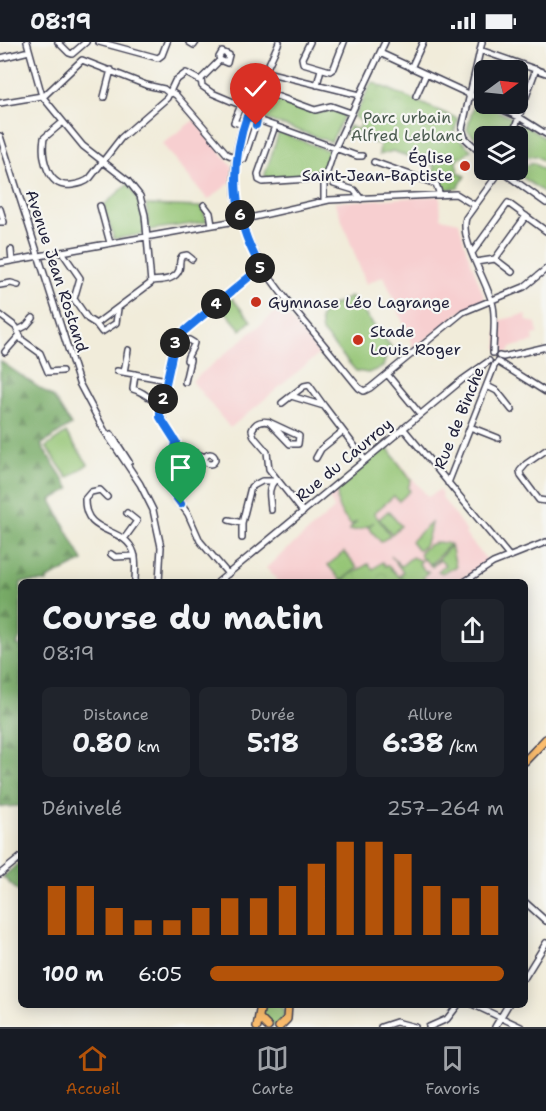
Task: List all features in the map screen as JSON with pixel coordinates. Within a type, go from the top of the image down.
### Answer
[{"type":"main road","points":[[528,758],[546,739]]},
{"type":"main road","points":[[257,1027],[260,1008]]},
{"type":"main road","points":[[279,1027],[287,1010]]},
{"type":"main road","points":[[259,1018],[268,1027]]},
{"type":"street","points":[[27,42],[42,96],[85,148],[128,181],[141,200],[145,211],[152,281],[148,287],[96,324]]},
{"type":"street","points":[[58,42],[72,54],[86,42]]},
{"type":"street","points":[[99,42],[157,58],[161,57],[167,42]]},
{"type":"street","points":[[189,42],[194,45],[196,42]]},
{"type":"street","points":[[279,42],[243,125],[236,158],[236,194],[241,220],[261,267],[363,391],[368,390],[463,312],[524,287],[546,270]]},
{"type":"street","points":[[310,42],[302,62],[330,71],[333,69],[344,42]]},
{"type":"street","points":[[324,201],[324,178],[334,148],[385,42]]},
{"type":"street","points":[[411,68],[423,42]]},
{"type":"street","points":[[474,146],[462,133],[482,42]]},
{"type":"street","points":[[480,50],[546,73]]},
{"type":"street","points":[[0,58],[29,51]]},
{"type":"street","points":[[380,53],[474,96]]},
{"type":"street","points":[[0,103],[42,96],[82,60],[176,95],[227,154],[236,158]]},
{"type":"street","points":[[201,81],[220,60]]},
{"type":"street","points":[[318,85],[321,69]]},
{"type":"street","points":[[516,126],[536,69]]},
{"type":"street","points":[[104,97],[111,70]]},
{"type":"street","points":[[266,72],[360,94]]},
{"type":"street","points":[[63,122],[45,136],[43,141],[44,163],[54,179],[65,186],[85,182],[90,178],[130,129],[171,93],[175,81],[184,73],[201,81],[202,86],[210,92],[250,109]]},
{"type":"street","points":[[416,96],[426,74]]},
{"type":"street","points":[[268,93],[315,110],[331,106],[351,113]]},
{"type":"street","points":[[241,105],[234,122],[243,125]]},
{"type":"street","points":[[512,114],[546,134]]},
{"type":"street","points":[[247,116],[362,156]]},
{"type":"street","points":[[244,159],[257,120]]},
{"type":"street","points":[[275,126],[258,174],[259,180],[263,182],[324,178]]},
{"type":"street","name":"Avenue Jean Rostand","points":[[0,136],[75,374],[103,429],[152,506],[158,529],[161,562],[159,579]]},
{"type":"street","points":[[374,162],[437,184],[440,195]]},
{"type":"street","points":[[0,263],[241,220],[324,201],[459,194],[474,206],[493,180]]},
{"type":"street","points":[[514,180],[546,203]]},
{"type":"street","points":[[334,184],[354,190],[361,199]]},
{"type":"street","points":[[472,253],[508,203],[546,231]]},
{"type":"street","points":[[204,205],[211,214],[212,225]]},
{"type":"street","points":[[100,206],[110,243]]},
{"type":"street","name":"Rue de Binche","points":[[448,483],[487,386],[495,359],[494,315],[491,300],[472,253],[464,223],[474,206]]},
{"type":"street","points":[[0,208],[4,222],[0,222]]},
{"type":"street","points":[[476,262],[495,259],[526,216]]},
{"type":"street","points":[[11,250],[12,261]]},
{"type":"street","points":[[62,252],[81,278],[74,299],[88,320],[96,324],[102,332],[116,323],[118,309]]},
{"type":"street","points":[[152,281],[176,275],[182,256],[187,255],[192,259]]},
{"type":"street","points":[[495,259],[512,272]]},
{"type":"street","points":[[205,457],[177,446],[160,416],[176,338],[261,267]]},
{"type":"street","points":[[0,285],[18,285]]},
{"type":"street","points":[[0,315],[41,355],[48,372],[62,371]]},
{"type":"street","points":[[5,352],[33,318]]},
{"type":"street","points":[[187,360],[194,344],[189,340]]},
{"type":"street","points":[[495,359],[546,347]]},
{"type":"street","points":[[124,372],[128,350]]},
{"type":"street","points":[[172,357],[190,360],[185,382]]},
{"type":"street","points":[[495,359],[546,392]]},
{"type":"street","name":"Rue du Caurroy","points":[[221,579],[462,380],[495,359]]},
{"type":"street","points":[[117,371],[167,380]]},
{"type":"street","points":[[135,374],[133,389],[141,391],[151,401],[162,403]]},
{"type":"street","points":[[387,374],[420,414]]},
{"type":"street","points":[[282,403],[304,386],[309,385],[365,460]]},
{"type":"street","points":[[487,386],[497,391],[513,410]]},
{"type":"street","points":[[291,396],[324,406]]},
{"type":"street","points":[[269,422],[290,444],[299,443],[300,438],[297,434],[269,422],[263,421],[257,423],[252,432],[266,450],[267,464],[275,480],[303,512]]},
{"type":"street","points":[[470,427],[498,438]]},
{"type":"street","points":[[403,428],[509,556]]},
{"type":"street","points":[[316,458],[321,449],[342,432]]},
{"type":"street","points":[[177,446],[169,488],[188,514],[198,539],[228,579]]},
{"type":"street","points":[[546,450],[526,464],[520,473],[539,500],[546,501]]},
{"type":"street","points":[[271,510],[268,499],[275,480]]},
{"type":"street","points":[[242,538],[242,522],[251,487],[262,481],[275,480]]},
{"type":"street","points":[[107,497],[100,490],[89,494],[85,501],[87,514],[96,525],[124,539],[131,547],[135,556],[135,579]]},
{"type":"street","points":[[127,513],[137,521]]},
{"type":"street","points":[[124,539],[137,521],[144,520]]},
{"type":"street","points":[[229,520],[242,522]]},
{"type":"street","points":[[469,579],[488,566],[546,542]]},
{"type":"street","points":[[114,558],[135,556]]},
{"type":"street","points":[[1,874],[18,860]]},
{"type":"street","points":[[528,905],[546,921]]},
{"type":"street","points":[[528,972],[546,943]]},
{"type":"street","points":[[429,1027],[447,1019],[456,1008]]},
{"type":"street","points":[[480,1008],[521,1027]]},
{"type":"street","points":[[495,1027],[506,1008]]},
{"type":"street","points":[[287,1010],[290,1027]]},
{"type":"street","points":[[381,1027],[396,1022],[415,1027]]},
{"type":"shaded area","points":[[194,120],[233,167],[231,182],[208,200],[162,144]]},
{"type":"shaded area","points":[[440,196],[441,218],[459,222],[464,243],[485,299],[459,313],[414,349],[384,276],[366,284],[335,202]]},
{"type":"shaded area","points":[[281,308],[319,354],[230,428],[192,381]]},
{"type":"shaded area","points":[[526,314],[527,321],[536,323],[538,334],[533,335],[534,342],[511,347],[509,352],[501,352],[497,348],[497,321]]},
{"type":"shaded area","points":[[386,446],[428,497],[439,490],[467,532],[465,534],[488,561],[461,579],[277,579],[266,568],[334,509],[327,495]]},
{"type":"green space","name":"Parc urbain Alfred Leblanc","points":[[372,82],[458,119],[454,134],[471,150],[456,161],[458,172],[465,176],[458,188],[444,189],[439,181],[432,179],[435,166],[393,151],[379,155],[380,144],[345,135],[349,126],[358,130],[362,122],[354,117]]},
{"type":"green space","points":[[261,94],[319,113],[331,109],[345,114],[331,142],[251,114]]},
{"type":"green space","points":[[474,104],[474,114],[504,114],[514,119],[512,126],[474,126],[474,136],[467,130]]},
{"type":"green space","points":[[528,127],[546,139],[546,163],[536,156],[528,157]]},
{"type":"green space","points":[[279,132],[329,151],[323,173],[266,179],[265,174]]},
{"type":"green space","points":[[534,163],[546,172],[546,194],[526,180],[528,165]]},
{"type":"green space","points":[[128,184],[139,202],[145,234],[114,239],[104,205]]},
{"type":"green space","points":[[146,205],[202,207],[207,222],[149,230]]},
{"type":"green space","points":[[230,296],[251,321],[241,330],[220,305]]},
{"type":"green space","name":"Stade Louis Roger","points":[[351,297],[397,354],[395,357],[388,349],[383,367],[368,373],[356,371],[322,332],[320,319],[326,308]]},
{"type":"green space","points":[[0,361],[54,398],[71,425],[41,445],[70,489],[51,500],[83,561],[47,579],[18,579],[18,806],[0,807]]},
{"type":"green space","points":[[66,433],[88,464],[68,478],[46,447]]},
{"type":"green space","points":[[386,446],[411,480],[408,488],[410,491],[399,501],[394,496],[374,513],[390,535],[381,542],[368,527],[374,522],[362,529],[349,530],[357,521],[351,525],[342,514],[337,502],[338,492],[335,488]]},
{"type":"green space","points":[[388,511],[401,526],[392,534],[379,519]]},
{"type":"green space","points":[[431,523],[426,542],[418,550],[411,541]]},
{"type":"green space","points":[[438,542],[450,544],[429,564],[424,559],[422,560],[420,552]]},
{"type":"green space","points":[[451,545],[456,567],[442,573],[438,571],[445,565],[440,560],[432,567],[430,565],[435,563]]},
{"type":"green space","points":[[344,552],[357,568],[343,579],[339,579],[328,565]]},
{"type":"green space","points":[[391,556],[401,566],[412,557],[421,561],[419,564],[426,572],[429,571],[423,577],[424,579],[399,577],[403,572]]},
{"type":"green space","points":[[382,562],[404,579],[345,579],[368,564],[373,569]]},
{"type":"green space","points":[[18,864],[18,891],[3,877]]},
{"type":"green space","points":[[264,1008],[282,1008],[281,1022],[273,1025],[265,1022],[262,1014]]},
{"type":"place","name":"Église Saint-Jean-Baptiste","points":[[465,166]]},
{"type":"place","name":"Gymnase Léo Lagrange","points":[[256,302]]},
{"type":"place","name":"Stade Louis Roger","points":[[358,340]]},
{"type":"route","points":[[181,504],[168,486],[177,446],[160,417],[160,411],[176,338],[261,267],[244,231],[238,208],[236,183],[238,146],[247,116],[257,120],[256,125]]}]
